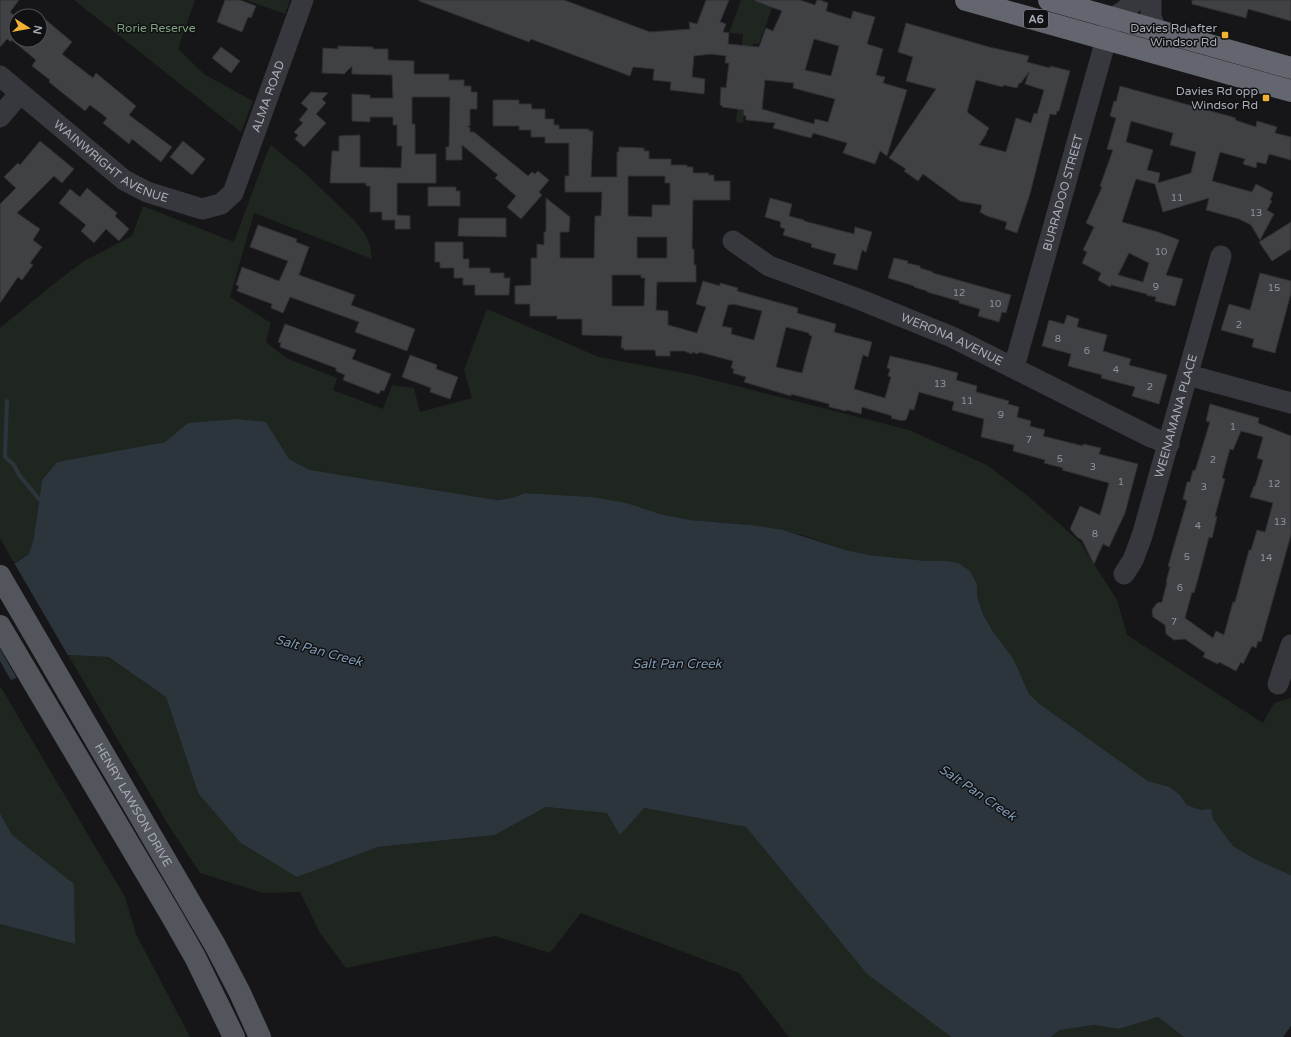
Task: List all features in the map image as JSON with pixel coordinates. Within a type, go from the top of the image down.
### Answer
[{"type":"highway","name":"A6","points":[[966,0],[1291,90]]},
{"type":"highway","name":"A6","points":[[1049,0],[1291,68]]},
{"type":"main road","name":"HENRY LAWSON DRIVE","points":[[0,576],[215,945],[240,993],[260,1037]]},
{"type":"main road","name":"HENRY LAWSON DRIVE","points":[[0,626],[195,957],[234,1037]]},
{"type":"street","name":"ALMA ROAD","points":[[233,193],[304,0]]},
{"type":"street","points":[[1112,18],[1124,11],[1136,0]]},
{"type":"street","points":[[1151,0],[1151,17],[1156,30]]},
{"type":"street","name":"BURRADOO STREET","points":[[1014,368],[1112,18]]},
{"type":"street","name":"WAINWRIGHT AVENUE","points":[[0,76],[124,180],[147,192],[202,209],[221,204],[233,193]]},
{"type":"street","points":[[0,117],[20,93]]},
{"type":"street","name":"WERONA AVENUE","points":[[732,241],[769,266],[933,328],[1151,437],[1169,444]]},
{"type":"street","name":"WEENAMANA PLACE","points":[[1124,574],[1138,549],[1169,444],[1221,256]]},
{"type":"street","points":[[1188,375],[1291,403]]},
{"type":"street","points":[[1278,684],[1291,644]]},
{"type":"green space","name":"Rorie Reserve","points":[[74,0],[195,0],[178,49],[204,74],[253,101],[241,132]]},
{"type":"green space","points":[[246,0],[290,0],[285,14]]},
{"type":"green space","points":[[741,0],[775,0],[759,44],[753,44],[748,98],[745,98],[743,123],[736,122],[744,46],[742,45],[743,34],[729,33]]},
{"type":"green space","points":[[271,145],[306,174],[356,222],[365,234],[370,245],[372,259],[254,213],[230,297],[271,323],[266,342],[286,358],[337,378],[333,390],[383,409],[392,385],[414,388],[420,412],[472,398],[464,370],[487,309],[599,357],[694,375],[909,430],[987,465],[1028,496],[1080,542],[1117,600],[1127,635],[1263,723],[1274,703],[1291,698],[1291,875],[1255,859],[1233,846],[1213,819],[1201,810],[1187,805],[1180,795],[1170,787],[1148,781],[1041,705],[1029,694],[1013,658],[993,632],[983,614],[977,596],[977,585],[948,561],[926,561],[869,555],[846,550],[802,535],[750,525],[690,520],[592,497],[525,493],[512,498],[497,500],[310,470],[289,459],[266,422],[188,423],[165,442],[57,462],[42,480],[34,537],[29,554],[14,563],[0,538],[0,328],[84,261],[132,236],[143,206],[234,242]]},
{"type":"green space","points":[[68,655],[107,657],[166,697],[198,793],[297,877],[378,847],[495,835],[546,807],[607,813],[644,808],[746,827],[867,974],[951,1037],[789,1037],[739,973],[581,913],[550,953],[495,936],[346,968],[320,933],[300,892],[263,893],[200,873],[167,823]]},
{"type":"green space","points":[[0,686],[125,897],[136,934],[190,1037],[0,1037],[0,924],[75,944],[73,884],[12,835],[0,813]]},
{"type":"green space","points":[[1158,1017],[1184,1037],[1051,1037],[1060,1030],[1094,1025],[1119,1029]]},
{"type":"water","name":"Salt Pan Creek","points":[[237,419],[266,422],[289,459],[310,470],[497,500],[512,498],[525,493],[592,497],[626,503],[660,514],[690,520],[750,525],[783,530],[846,550],[869,555],[958,563],[970,571],[977,585],[977,596],[983,614],[993,632],[1013,658],[1029,694],[1041,705],[1148,781],[1170,787],[1180,795],[1187,805],[1201,810],[1211,809],[1213,819],[1233,846],[1255,859],[1291,875],[1291,1026],[1283,1037],[1184,1037],[1158,1017],[1119,1029],[1094,1025],[1060,1030],[1051,1037],[951,1037],[867,974],[746,827],[644,808],[620,835],[607,813],[546,807],[495,835],[378,847],[297,877],[241,843],[198,793],[166,697],[108,657],[68,655],[0,685],[0,573],[29,554],[34,537],[42,480],[57,462],[165,442],[188,423]]},
{"type":"water","points":[[0,813],[12,835],[74,884],[75,944],[0,924]]},
{"type":"pier","points":[[13,561],[69,657],[18,680],[0,649],[0,570]]},
{"type":"pier","points":[[0,661],[12,682],[1,687],[0,685]]},
{"type":"building","points":[[0,0],[19,0],[13,8],[8,8],[8,40],[7,39],[0,47]]},
{"type":"building","points":[[225,0],[240,0],[256,6],[251,18],[248,17],[242,32],[217,22]]},
{"type":"building","points":[[564,0],[650,32],[690,29],[689,22],[697,24],[706,0],[729,0],[720,22],[726,24],[723,32],[729,33],[728,44],[759,47],[766,28],[773,31],[782,11],[755,1],[756,0],[800,0],[815,5],[817,0],[820,0],[828,3],[826,11],[851,19],[853,11],[875,17],[867,44],[883,49],[876,75],[885,77],[883,83],[907,90],[887,156],[880,151],[875,164],[843,153],[847,143],[813,133],[811,138],[773,128],[775,123],[746,120],[746,116],[743,115],[744,110],[722,107],[723,106],[720,105],[721,87],[726,88],[729,63],[725,63],[726,56],[711,54],[694,56],[692,77],[705,79],[704,94],[670,90],[671,82],[653,80],[654,69],[633,67],[630,76],[531,39],[529,42],[419,1]],"holes":[[[814,39],[839,46],[831,76],[805,70]],[[765,80],[794,83],[793,88],[835,99],[828,122],[815,119],[814,124],[762,109]]]},
{"type":"building","points":[[1192,0],[1291,0],[1291,21],[1248,9],[1246,18],[1192,4]]},
{"type":"building","points":[[48,22],[72,42],[62,54],[93,78],[96,73],[136,106],[129,115],[172,147],[161,162],[132,139],[129,144],[103,123],[107,118],[90,105],[85,111],[49,82],[50,80],[32,66],[36,60],[22,48],[48,48]]},
{"type":"building","points":[[906,23],[989,47],[1029,56],[1027,62],[1070,71],[1059,111],[1057,111],[1056,115],[1050,114],[1030,194],[1017,233],[1005,229],[1007,222],[987,216],[980,212],[982,205],[960,201],[923,174],[918,181],[904,171],[906,169],[889,158],[936,89],[906,81],[913,57],[898,52]],"holes":[[[1029,72],[1025,84],[1044,90],[1037,114],[1034,113],[1031,123],[1016,118],[1006,152],[979,145],[989,128],[967,112],[976,80],[1003,87],[1003,85],[1017,88],[1019,83],[1021,83]]]},
{"type":"building","points":[[338,46],[388,49],[388,60],[414,61],[414,74],[449,74],[449,80],[464,80],[464,86],[471,86],[471,92],[477,92],[477,109],[470,109],[470,126],[467,126],[470,128],[470,132],[474,132],[528,176],[532,172],[535,174],[538,171],[549,180],[539,192],[542,195],[521,219],[507,207],[516,196],[495,178],[498,175],[462,145],[462,160],[446,160],[446,147],[449,147],[450,97],[412,97],[412,124],[415,124],[415,154],[436,154],[436,183],[397,183],[397,215],[410,216],[410,229],[395,229],[395,220],[382,220],[382,212],[370,212],[370,186],[366,186],[366,183],[330,183],[332,151],[339,151],[339,136],[360,135],[360,167],[401,168],[402,146],[397,146],[397,125],[393,125],[393,117],[370,117],[370,122],[352,121],[352,94],[370,95],[370,98],[393,98],[392,75],[352,74],[352,66],[344,74],[322,73],[323,48],[338,49]]},
{"type":"building","points":[[221,47],[240,61],[231,73],[212,58]]},
{"type":"building","points":[[1120,86],[1236,118],[1235,120],[1256,127],[1257,121],[1277,127],[1275,133],[1291,137],[1291,160],[1269,154],[1266,164],[1257,162],[1256,168],[1243,164],[1245,159],[1220,152],[1212,181],[1252,192],[1256,184],[1273,193],[1270,200],[1272,201],[1267,210],[1274,214],[1260,240],[1251,225],[1239,219],[1206,210],[1209,198],[1163,212],[1155,184],[1136,179],[1122,222],[1158,232],[1179,240],[1166,275],[1183,279],[1175,306],[1155,301],[1156,297],[1146,295],[1147,294],[1111,285],[1110,287],[1098,280],[1101,273],[1082,263],[1087,252],[1083,250],[1094,227],[1086,223],[1102,187],[1100,186],[1113,150],[1107,149],[1116,118],[1110,116],[1114,101],[1116,102]],"holes":[[[1131,121],[1173,133],[1170,145],[1196,152],[1191,173],[1158,183],[1160,173],[1147,170],[1153,150],[1126,142]],[[1129,253],[1149,263],[1143,282],[1118,275]]]},
{"type":"building","points":[[311,92],[328,93],[322,99],[326,103],[316,114],[326,123],[304,147],[295,139],[298,135],[294,132],[303,123],[299,120],[308,109],[301,103]]},
{"type":"building","points":[[493,100],[519,100],[519,104],[531,104],[532,109],[545,109],[545,119],[554,119],[554,125],[559,125],[559,129],[589,129],[589,131],[593,131],[591,177],[617,177],[617,152],[619,152],[619,147],[644,148],[644,151],[649,151],[649,159],[671,159],[671,165],[687,165],[687,167],[693,167],[693,173],[709,173],[708,175],[714,175],[714,181],[730,181],[730,200],[693,200],[692,249],[694,249],[694,265],[696,265],[696,282],[657,282],[656,310],[668,311],[668,325],[697,333],[706,307],[696,304],[703,281],[720,286],[720,283],[738,288],[737,291],[798,308],[797,313],[836,324],[834,332],[872,342],[868,357],[863,355],[854,389],[885,398],[891,377],[888,376],[890,369],[887,368],[890,356],[958,373],[956,380],[977,386],[976,392],[1009,401],[1008,404],[1019,407],[1017,417],[1031,421],[1030,426],[1045,430],[1043,436],[1083,446],[1083,444],[1101,448],[1099,454],[1138,464],[1125,513],[1109,547],[1103,544],[1094,564],[1082,540],[1070,529],[1080,506],[1100,515],[1109,483],[1062,470],[1063,468],[1044,463],[1045,460],[1013,451],[1014,445],[981,437],[984,419],[952,410],[954,402],[919,392],[914,410],[910,409],[906,420],[903,421],[862,407],[861,414],[846,411],[829,407],[829,404],[791,394],[791,396],[744,382],[746,377],[733,373],[734,369],[731,368],[733,361],[699,352],[698,354],[692,352],[692,354],[684,351],[670,351],[670,356],[656,356],[655,350],[624,350],[624,348],[621,348],[622,336],[582,335],[582,319],[557,319],[557,316],[530,316],[530,304],[515,304],[515,286],[531,285],[531,258],[537,258],[537,244],[544,245],[544,232],[546,232],[546,198],[570,217],[569,232],[560,232],[560,258],[594,258],[595,216],[601,216],[602,192],[565,192],[565,176],[569,176],[569,143],[545,143],[545,137],[531,137],[531,130],[519,130],[519,126],[493,126]],"holes":[[[628,176],[665,176],[665,183],[670,183],[670,205],[652,205],[652,217],[628,216]],[[637,237],[667,237],[667,258],[637,258]],[[612,275],[641,275],[641,278],[645,278],[644,306],[612,306]],[[733,304],[762,311],[754,340],[731,334],[732,328],[722,326],[728,305]],[[786,327],[809,333],[809,335],[812,336],[802,373],[776,367]]]},
{"type":"building","points":[[40,141],[74,169],[62,183],[54,176],[17,213],[40,229],[33,240],[42,247],[30,263],[33,265],[22,280],[18,277],[0,303],[0,204],[16,188],[4,177],[18,163],[20,165]]},
{"type":"building","points":[[183,141],[205,159],[192,175],[170,157]]},
{"type":"building","points":[[428,187],[456,187],[456,191],[460,191],[460,206],[428,206]]},
{"type":"building","points":[[87,188],[117,213],[115,216],[129,229],[119,241],[106,229],[94,243],[81,231],[86,225],[59,203],[70,189],[80,197]]},
{"type":"building","points":[[770,198],[792,204],[789,216],[804,221],[854,234],[855,227],[872,232],[866,252],[862,250],[857,270],[833,264],[836,254],[811,247],[812,244],[783,235],[785,229],[780,227],[781,222],[765,217]]},
{"type":"building","points":[[459,218],[506,218],[506,237],[458,236]]},
{"type":"building","points":[[1291,222],[1291,249],[1272,261],[1259,242]]},
{"type":"building","points":[[258,225],[297,239],[296,242],[309,247],[299,275],[355,295],[351,305],[415,329],[407,351],[355,332],[359,322],[290,297],[283,313],[271,308],[272,304],[237,291],[239,286],[236,285],[242,267],[279,281],[288,261],[250,247]]},
{"type":"building","points":[[435,242],[463,242],[463,259],[469,259],[469,268],[490,268],[490,273],[504,273],[504,278],[510,278],[509,295],[475,295],[475,285],[463,285],[463,278],[454,278],[454,268],[440,268],[440,262],[435,262]]},
{"type":"building","points":[[894,258],[908,261],[907,263],[920,266],[920,268],[933,273],[1011,295],[1006,313],[1002,312],[999,322],[978,316],[980,309],[888,278]]},
{"type":"building","points":[[1260,273],[1291,281],[1291,293],[1275,353],[1252,347],[1254,339],[1221,330],[1229,304],[1250,310]]},
{"type":"building","points":[[1067,315],[1079,319],[1077,327],[1107,335],[1103,351],[1131,359],[1129,365],[1167,375],[1159,404],[1132,396],[1135,387],[1101,378],[1102,375],[1068,366],[1071,354],[1042,346],[1049,320],[1064,324]]},
{"type":"building","points":[[285,324],[356,350],[352,359],[391,374],[384,391],[381,390],[379,394],[343,380],[345,375],[336,371],[336,368],[280,347],[281,343],[278,342]]},
{"type":"building","points":[[410,355],[437,365],[436,369],[458,377],[450,399],[430,392],[431,388],[402,377]]},
{"type":"building","points":[[1210,404],[1259,418],[1258,423],[1291,436],[1291,535],[1261,642],[1258,641],[1256,648],[1252,646],[1243,664],[1241,662],[1236,671],[1219,662],[1218,664],[1203,657],[1205,653],[1185,639],[1174,640],[1166,634],[1165,625],[1153,617],[1152,610],[1157,603],[1162,602],[1170,567],[1168,566],[1187,501],[1183,499],[1187,482],[1190,482],[1193,470],[1195,471],[1210,422],[1206,421]],"holes":[[[1241,431],[1263,437],[1257,458],[1263,460],[1250,497],[1273,503],[1265,532],[1257,530],[1251,550],[1249,550],[1235,602],[1233,602],[1224,635],[1216,631],[1213,638],[1185,618],[1192,592],[1194,593],[1209,537],[1212,538],[1217,517],[1215,516],[1225,479],[1222,478],[1230,449],[1233,450]]]},
{"type":"waterway","points":[[7,401],[5,457],[14,465],[19,475],[39,499]]},
{"type":"place","name":"Davies Rd after Windsor Rd","points":[[1225,35]]},
{"type":"place","name":"Davies Rd opp Windsor Rd","points":[[1266,98]]}]
